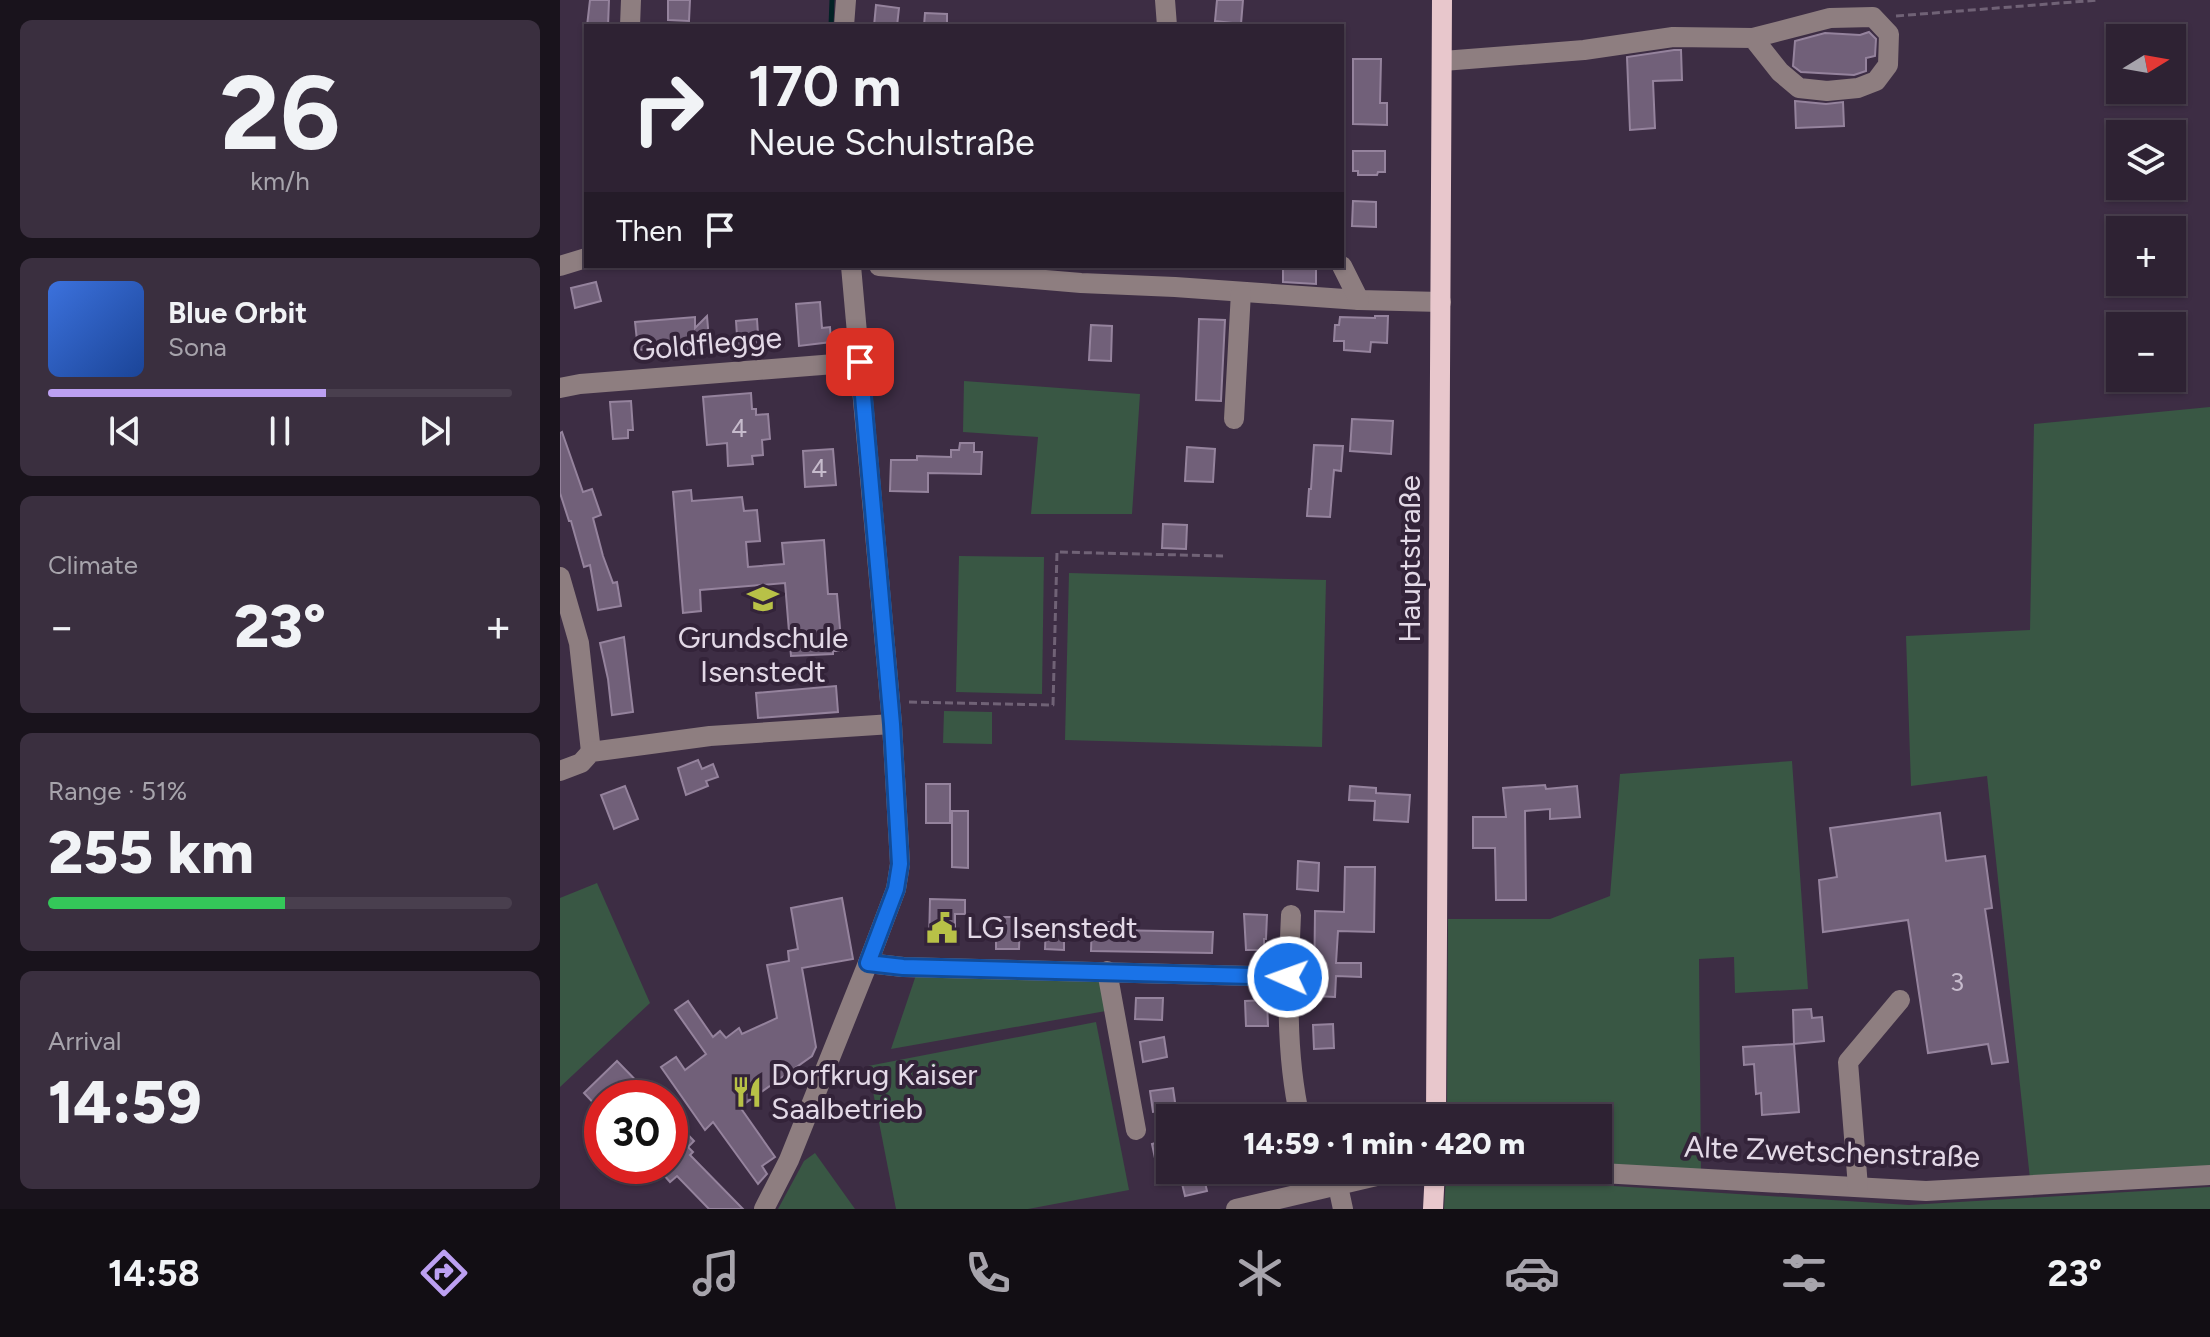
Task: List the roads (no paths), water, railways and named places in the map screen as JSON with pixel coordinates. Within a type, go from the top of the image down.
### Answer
[{"type":"main road","name":"Hauptstraße","points":[[1436,1104],[1442,0]]},
{"type":"main road","points":[[1433,1209],[1434,1184]]},
{"type":"street","points":[[630,24],[631,0]]},
{"type":"street","points":[[844,24],[846,0]]},
{"type":"street","points":[[1165,0],[1167,24]]},
{"type":"street","points":[[1443,61],[1584,50],[1673,37],[1753,38],[1830,18],[1873,17],[1889,34],[1888,65],[1876,81],[1858,88],[1827,91],[1799,88],[1780,72],[1753,38]]},
{"type":"street","points":[[560,266],[584,259]]},
{"type":"street","points":[[764,1209],[789,1160],[868,963],[896,889],[900,864],[892,724],[851,268]]},
{"type":"street","points":[[930,268],[1082,274],[1175,287],[1359,300],[1441,302]]},
{"type":"street","points":[[1343,268],[1359,300]]},
{"type":"street","points":[[1234,419],[1241,292]]},
{"type":"street","name":"Goldflegge","points":[[560,388],[860,362]]},
{"type":"street","points":[[560,577],[579,643],[591,752]]},
{"type":"street","points":[[560,771],[581,763],[591,752],[710,736],[892,724]]},
{"type":"street","points":[[1291,915],[1288,977],[1293,1089],[1297,1104]]},
{"type":"street","points":[[868,963],[903,967],[1288,977]]},
{"type":"street","points":[[1107,971],[1136,1130]]},
{"type":"street","points":[[1858,1187],[1848,1062],[1900,1000]]},
{"type":"street","name":"Alte Zwetschenstraße","points":[[1612,1174],[1926,1191],[2210,1175]]},
{"type":"street","points":[[1236,1209],[1265,1206],[1306,1184]]},
{"type":"street","points":[[1330,1184],[1346,1184]]},
{"type":"street","points":[[1338,1186],[1343,1209]]},
{"type":"waterway","points":[[831,24],[832,0]]},
{"type":"place","name":"Grundschule Isenstedt","points":[[763,599]]},
{"type":"place","name":"LG Isenstedt","points":[[942,928]]},
{"type":"place","name":"Dorfkrug Kaiser Saalbetrieb","points":[[747,1092]]}]
